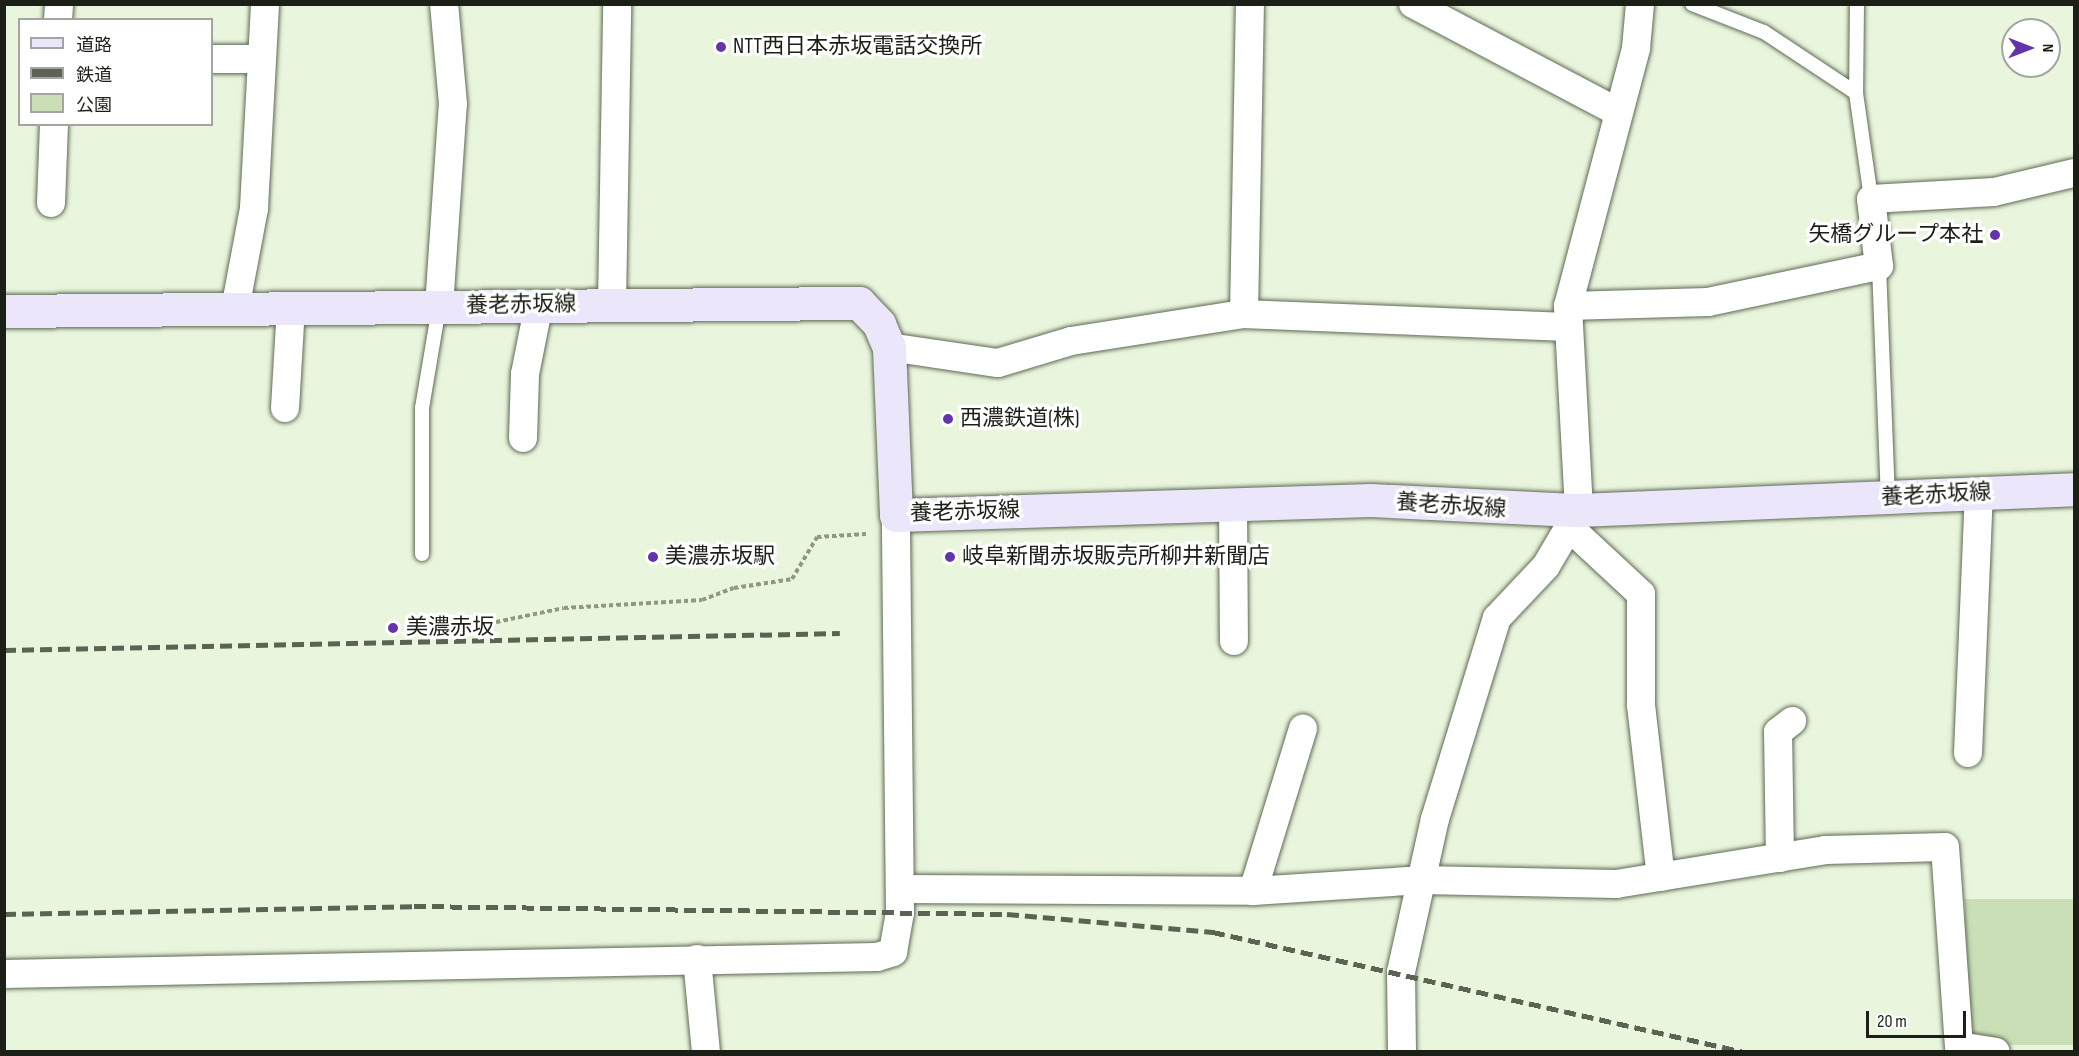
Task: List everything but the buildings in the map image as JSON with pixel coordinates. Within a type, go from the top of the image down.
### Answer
[{"type":"main road","name":"養老赤坂線","points":[[4,311],[539,304],[859,303],[879,324],[889,347],[896,514],[1371,501],[1575,519],[1888,497],[2074,489]]},
{"type":"street","points":[[235,309],[254,208],[265,4]]},
{"type":"street","points":[[439,307],[453,104],[444,4]]},
{"type":"street","points":[[612,304],[617,4]]},
{"type":"street","points":[[1244,314],[1250,4]]},
{"type":"street","points":[[1413,4],[1616,111]]},
{"type":"street","points":[[1402,1052],[1401,972],[1421,880],[1435,819],[1497,618],[1546,566],[1575,519],[1580,448],[1567,316],[1616,111],[1636,48],[1640,4]]},
{"type":"street","points":[[213,59],[262,59]]},
{"type":"street","points":[[51,203],[54,126]]},
{"type":"street","points":[[889,347],[998,363],[1071,341],[1244,314],[1567,316],[1708,302],[1879,266],[1871,199],[1994,192],[2074,173]]},
{"type":"street","points":[[523,438],[525,374],[539,304]]},
{"type":"street","points":[[285,408],[291,308]]},
{"type":"street","points":[[1968,753],[1979,493]]},
{"type":"street","points":[[1233,505],[1233,641]]},
{"type":"street","points":[[4,974],[877,957],[893,952],[899,937],[900,889],[896,514]]},
{"type":"street","points":[[1575,519],[1641,594],[1641,705],[1661,877]]},
{"type":"street","points":[[1780,858],[1778,732],[1792,721]]},
{"type":"street","points":[[1253,891],[1303,728]]},
{"type":"street","points":[[900,889],[1253,891],[1421,880],[1616,884],[1825,850],[1945,847],[1959,1046],[1996,1052]]},
{"type":"street","points":[[697,959],[706,1052]]},
{"type":"lane","points":[[1692,4],[1764,32],[1856,93]]},
{"type":"lane","points":[[1857,4],[1856,93],[1871,199]]},
{"type":"lane","points":[[1879,266],[1888,497]]},
{"type":"lane","points":[[422,555],[422,408],[439,307]]},
{"type":"path","points":[[496,622],[564,608],[702,600],[734,588],[792,579],[817,537],[866,534],[896,514]]},
{"type":"green space","points":[[1965,899],[2074,899],[2074,1045],[1965,1045]]},
{"type":"railway","points":[[4,650],[840,633]]},
{"type":"railway","points":[[4,914],[414,906],[1007,914],[1213,932],[1744,1052]]},
{"type":"place","name":"NTT西日本赤坂電話交換所","points":[[721,47]]},
{"type":"place","name":"矢橋グループ本社","points":[[1995,235]]},
{"type":"place","name":"西濃鉄道(株)","points":[[948,419]]},
{"type":"place","name":"美濃赤坂駅","points":[[653,557]]},
{"type":"place","name":"岐阜新聞赤坂販売所柳井新聞店","points":[[950,557]]},
{"type":"place","name":"美濃赤坂","points":[[393,628]]}]
